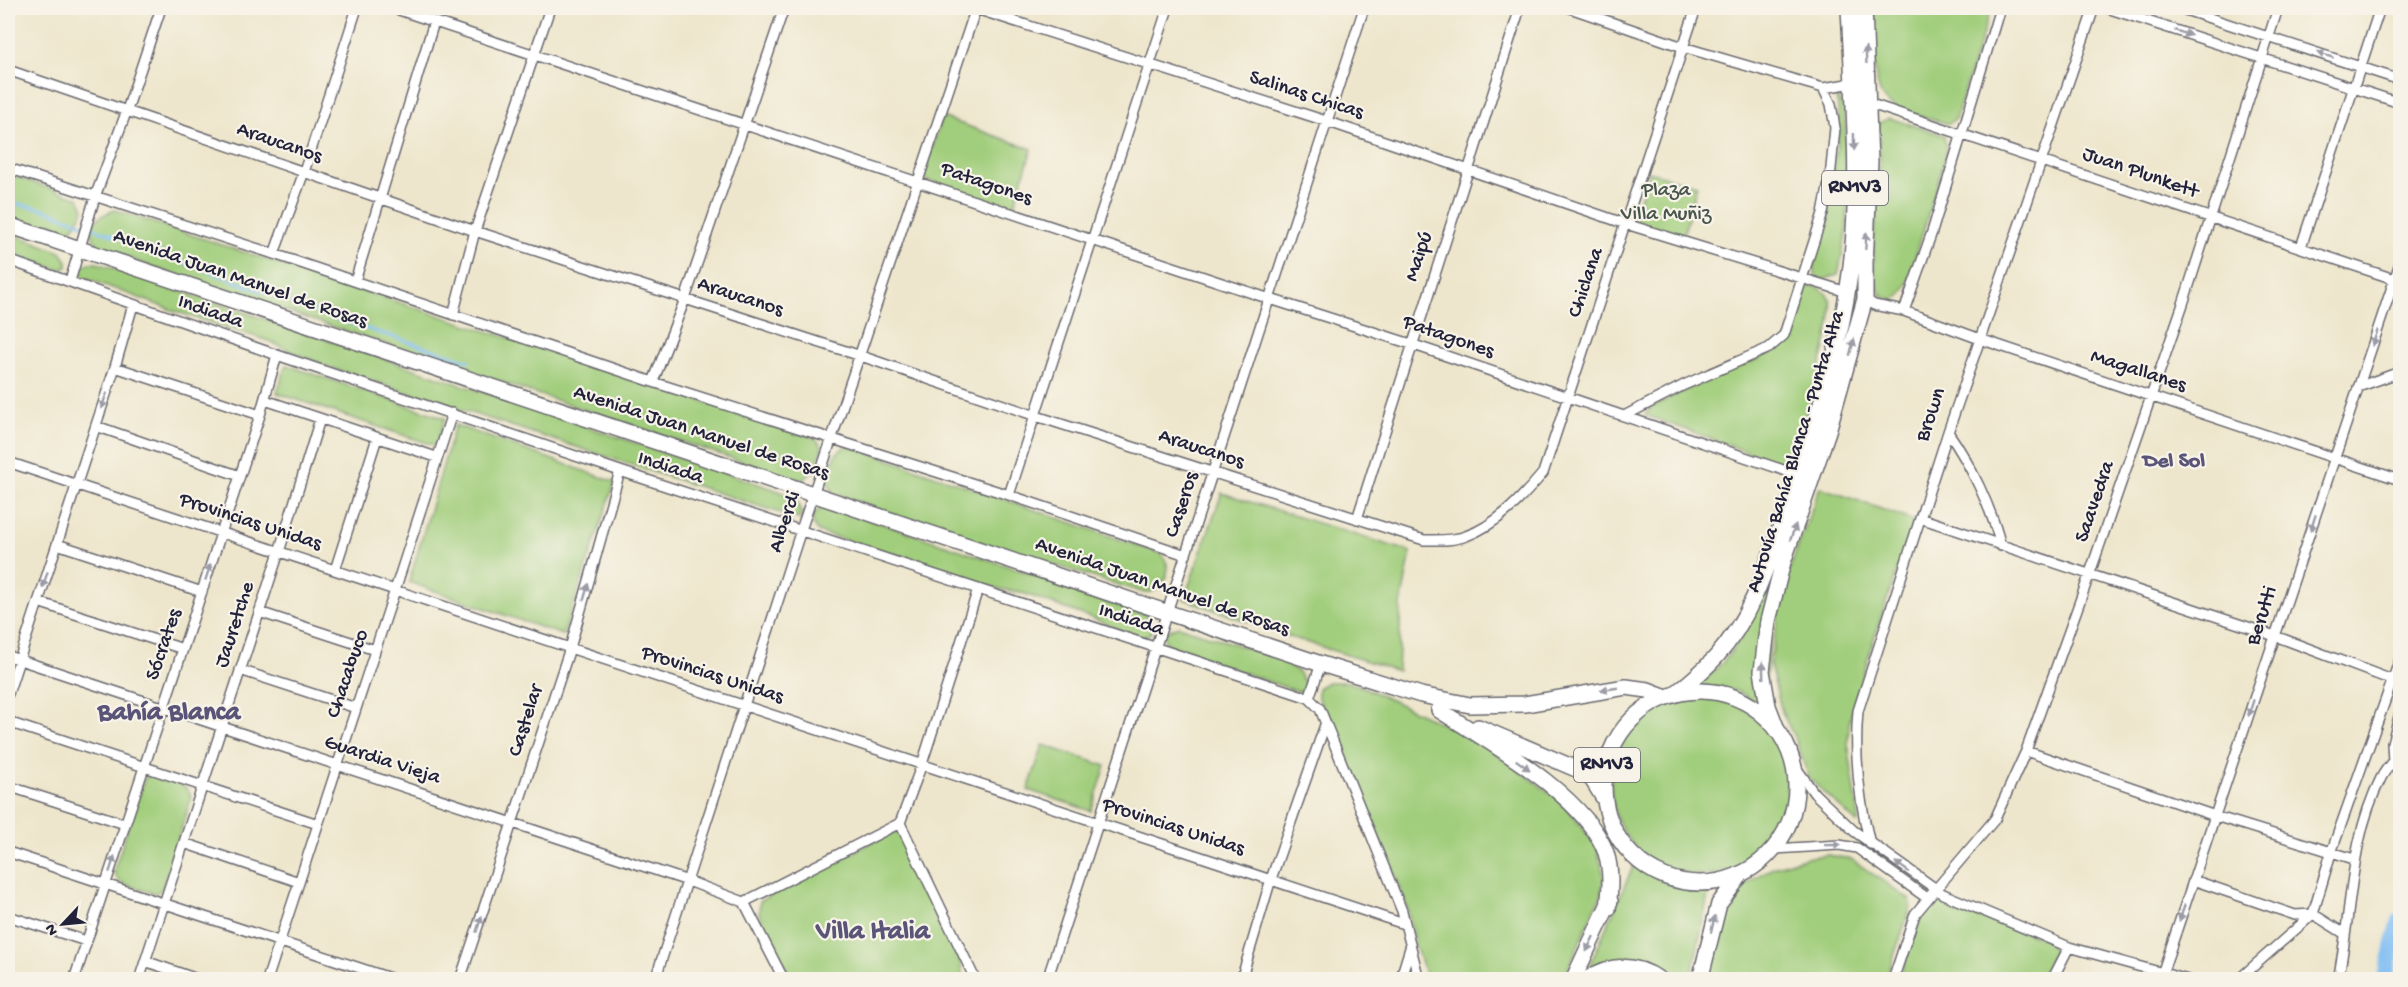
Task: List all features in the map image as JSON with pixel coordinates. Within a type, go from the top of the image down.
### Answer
[{"type":"main road","name":"Autovía Bahía Blanca - Punta Alta","points":[[1671,695],[1717,656],[1745,613],[1761,581],[1824,396],[1847,292],[1852,257],[1855,187],[1849,8]]},
{"type":"main road","name":"Autovía Bahía Blanca - Punta Alta","points":[[1776,727],[1768,706],[1762,671],[1764,640],[1770,610],[1781,568],[1828,431],[1865,299],[1864,263],[1870,162],[1864,8]]},
{"type":"main road","name":"Avenida Juan Manuel de Rosas","points":[[8,225],[1380,683],[1437,699],[1487,706],[1525,704],[1613,688],[1638,688],[1671,695]]},
{"type":"main road","name":"Avenida Juan Manuel de Rosas","points":[[1380,683],[1581,771],[1598,785],[1605,803]]},
{"type":"main road","name":"RN1V3","points":[[1698,691],[1720,692],[1741,699],[1760,711],[1776,727],[1787,745],[1795,766],[1797,788],[1794,810],[1787,831],[1775,849],[1759,865],[1740,876],[1719,882],[1697,884],[1665,877],[1637,860],[1622,843],[1611,824],[1605,803],[1606,770],[1617,739],[1630,721],[1647,707],[1671,695],[1698,691]]},
{"type":"main road","points":[[1439,710],[1531,771],[1555,790],[1587,823],[1602,844],[1609,866],[1608,909]]},
{"type":"main road","points":[[1573,980],[1608,909],[1615,884],[1618,852],[1611,824]]},
{"type":"main road","points":[[1700,980],[1715,914],[1725,894],[1740,876]]},
{"type":"main road","points":[[1586,980],[1599,972],[1618,967],[1638,969],[1660,980]]},
{"type":"street","points":[[70,281],[78,248],[160,8]]},
{"type":"street","points":[[274,254],[304,172],[357,8]]},
{"type":"street","name":"Patagones","points":[[393,8],[1411,344],[1567,398],[1626,415],[1798,475]]},
{"type":"street","points":[[453,315],[475,231],[549,8]]},
{"type":"street","points":[[653,382],[685,299],[783,8]]},
{"type":"street","name":"Salinas Chicas","points":[[975,8],[1149,63],[1626,224]]},
{"type":"street","name":"Alberdi","points":[[655,980],[746,706],[801,530],[861,356],[975,8]]},
{"type":"street","points":[[1009,495],[1168,8]]},
{"type":"street","name":"Caseros","points":[[1047,980],[1213,473],[1267,298],[1364,8]]},
{"type":"street","name":"Maipú","points":[[1357,519],[1520,8]]},
{"type":"street","points":[[1570,8],[1683,47],[1823,88],[1853,83]]},
{"type":"street","name":"Chiclana","points":[[1466,537],[1489,524],[1512,506],[1543,473],[1696,8]]},
{"type":"street","points":[[1904,311],[1932,232],[2000,8]]},
{"type":"street","name":"Brown","points":[[1870,844],[1862,803],[1855,743],[1858,711],[1948,432],[2094,8]]},
{"type":"street","points":[[2107,8],[2400,103]]},
{"type":"street","points":[[2179,8],[2400,80]]},
{"type":"street","name":"Saavedra","points":[[1893,980],[1915,914],[1995,819],[2026,751],[2152,396],[2278,8]]},
{"type":"street","points":[[2301,247],[2380,8]]},
{"type":"street","points":[[355,281],[434,22]]},
{"type":"street","name":"Araucanos","points":[[8,70],[475,231],[1213,473],[1424,540],[1466,537]]},
{"type":"street","points":[[1626,415],[1684,385],[1769,348],[1779,341],[1788,327],[1823,213],[1833,159],[1835,128],[1831,104],[1823,88]]},
{"type":"street","name":"Juan Plunkett","points":[[1868,103],[2398,280]]},
{"type":"street","points":[[8,168],[274,254],[653,382],[833,437],[1186,555]]},
{"type":"street","points":[[1626,224],[1847,292]]},
{"type":"street","name":"Indiada","points":[[8,260],[277,355],[620,471],[1309,698],[1320,709],[1325,725]]},
{"type":"street","name":"Berutti","points":[[2161,975],[2358,387],[2398,280],[2400,263]]},
{"type":"street","name":"Magallanes","points":[[1865,299],[1874,305],[1904,311],[1980,339],[2400,480]]},
{"type":"street","points":[[8,694],[115,367],[133,305]]},
{"type":"street","name":"Sócrates","points":[[74,980],[265,400],[277,355]]},
{"type":"street","points":[[115,367],[260,415]]},
{"type":"street","points":[[2358,387],[2400,372]]},
{"type":"street","points":[[265,400],[436,457]]},
{"type":"street","name":"Chacabuco","points":[[267,980],[452,413]]},
{"type":"street","name":"Jauretche","points":[[139,980],[279,552],[320,419]]},
{"type":"street","points":[[96,426],[240,476]]},
{"type":"street","points":[[1948,432],[1961,451],[1996,527],[2001,546]]},
{"type":"street","points":[[335,570],[377,438]]},
{"type":"street","name":"Provincias Unidas","points":[[8,462],[1404,924]]},
{"type":"street","name":"Castelar","points":[[460,980],[570,648],[620,471]]},
{"type":"street","points":[[1920,518],[2275,636],[2397,681]]},
{"type":"street","points":[[57,544],[202,592]]},
{"type":"street","points":[[784,980],[744,902],[900,823],[922,764],[978,589]]},
{"type":"street","points":[[38,602],[183,649]]},
{"type":"street","points":[[259,612],[375,650]]},
{"type":"street","name":"Guardia Vieja","points":[[8,656],[688,881],[744,902]]},
{"type":"street","points":[[2238,980],[2313,914],[2331,853],[2397,681],[2400,659]]},
{"type":"street","points":[[1309,698],[1321,664]]},
{"type":"street","points":[[240,670],[356,708]]},
{"type":"street","points":[[2392,762],[2392,743],[2400,713]]},
{"type":"street","points":[[8,722],[318,824]]},
{"type":"street","points":[[1241,980],[1271,879],[1325,725]]},
{"type":"street","points":[[1325,725],[1402,911],[1419,980]]},
{"type":"street","points":[[2026,751],[2215,816],[2354,859]]},
{"type":"street","points":[[2338,980],[2354,859],[2367,810],[2382,776],[2400,752]]},
{"type":"street","points":[[1795,766],[1819,799],[1870,844],[1934,890],[2069,947],[2161,975],[2188,980]]},
{"type":"street","points":[[8,786],[125,824]]},
{"type":"street","points":[[900,823],[975,979]]},
{"type":"street","points":[[184,843],[299,882]]},
{"type":"street","points":[[1775,849],[1826,845],[1857,848],[1927,898]]},
{"type":"street","points":[[8,852],[396,980]]},
{"type":"street","points":[[2193,880],[2295,915],[2313,914],[2345,934]]},
{"type":"street","points":[[8,916],[86,941]]},
{"type":"street","points":[[2052,979],[2069,947]]},
{"type":"street","points":[[1400,980],[1410,948]]},
{"type":"street","points":[[145,961],[200,980]]},
{"type":"green space","points":[[1853,8],[1858,8],[1859,273],[1844,354],[1778,563],[1763,706],[1737,691],[1696,685],[1731,653],[1754,611],[1852,294]]},
{"type":"green space","points":[[1873,8],[1991,8],[1958,112],[1949,124],[1901,110],[1887,102],[1882,95],[1875,72]]},
{"type":"green space","points":[[1835,93],[1844,108],[1848,175],[1847,229],[1838,275],[1822,280],[1815,275],[1814,260],[1825,223],[1839,134]]},
{"type":"green space","points":[[942,117],[1032,149],[1013,209],[923,179]]},
{"type":"green space","points":[[1889,118],[1944,135],[1947,151],[1909,279],[1901,295],[1892,299],[1882,295],[1876,282],[1874,263],[1875,217],[1880,165],[1878,128],[1880,123]]},
{"type":"green space","name":"Plaza Villa Muñiz","points":[[1649,172],[1697,185],[1683,237],[1633,220]]},
{"type":"green space","points":[[8,174],[79,198],[84,209],[77,223],[67,235],[8,217]]},
{"type":"green space","points":[[115,210],[815,438],[822,446],[816,470],[802,480],[795,479],[155,268],[99,246],[94,239],[92,228],[94,223],[103,215]]},
{"type":"green space","points":[[8,232],[61,252],[67,261],[67,267],[60,270],[8,252]]},
{"type":"green space","points":[[89,263],[97,263],[779,491],[796,500],[801,513],[799,519],[326,366],[266,340],[177,312],[83,277],[80,269]]},
{"type":"green space","points":[[1816,286],[1829,298],[1831,315],[1816,382],[1788,461],[1779,463],[1645,415],[1651,407],[1760,358],[1787,343],[1794,331],[1805,290]]},
{"type":"green space","points":[[286,365],[445,418],[436,446],[277,393]]},
{"type":"green space","points":[[455,425],[615,482],[563,635],[409,582]]},
{"type":"green space","points":[[847,445],[1162,554],[1168,566],[1165,581],[1159,588],[1145,593],[902,518],[834,493],[827,477],[836,454]]},
{"type":"green space","points":[[1820,487],[1914,521],[1877,629],[1849,724],[1848,744],[1859,819],[1857,823],[1809,778],[1797,743],[1782,712],[1770,665],[1783,587]]},
{"type":"green space","points":[[1222,493],[1411,552],[1401,604],[1398,671],[1290,637],[1184,599]]},
{"type":"green space","points":[[833,507],[1137,610],[1149,619],[1151,633],[1141,638],[1135,637],[1097,620],[1020,592],[990,588],[912,559],[818,532],[813,524],[813,517],[817,511]]},
{"type":"green space","points":[[1178,626],[1279,658],[1298,672],[1306,689],[1299,692],[1172,648],[1165,641],[1164,633]]},
{"type":"green space","points":[[1328,682],[1347,682],[1363,687],[1477,740],[1561,801],[1596,845],[1604,876],[1601,895],[1563,979],[1428,979],[1415,946],[1407,907],[1394,872],[1318,698],[1318,688]]},
{"type":"green space","points":[[1700,697],[1717,698],[1734,703],[1763,723],[1783,752],[1788,769],[1788,803],[1783,820],[1763,849],[1734,869],[1717,874],[1700,875],[1683,874],[1666,869],[1637,849],[1617,820],[1612,803],[1611,786],[1612,769],[1617,752],[1637,723],[1666,703],[1683,698]]},
{"type":"green space","points":[[1043,745],[1106,766],[1091,811],[1028,790]]},
{"type":"green space","points":[[152,775],[182,785],[190,793],[191,799],[162,888],[153,893],[123,883],[118,880],[114,870],[143,782],[146,777]]},
{"type":"green space","points":[[892,832],[898,833],[902,838],[961,965],[962,973],[959,980],[792,979],[759,914],[760,901]]},
{"type":"green space","points":[[1828,855],[1851,859],[1910,900],[1911,906],[1886,979],[1707,980],[1719,924],[1730,902],[1740,890],[1766,871],[1781,865]]},
{"type":"green space","points":[[1637,866],[1654,877],[1680,888],[1709,890],[1691,979],[1667,979],[1660,974],[1587,971],[1633,867]]},
{"type":"green space","points":[[1938,896],[1961,910],[2048,940],[2053,949],[2047,967],[2033,979],[1899,980],[1921,916]]},
{"type":"waterway","points":[[8,202],[43,209],[330,317],[469,361]]},
{"type":"waterway","points":[[2384,980],[2400,920]]},
{"type":"district","name":"Del Sol","points":[[2174,462]]},
{"type":"district","name":"Bahía Blanca","points":[[169,714]]},
{"type":"district","name":"Villa Italia","points":[[873,933]]}]
